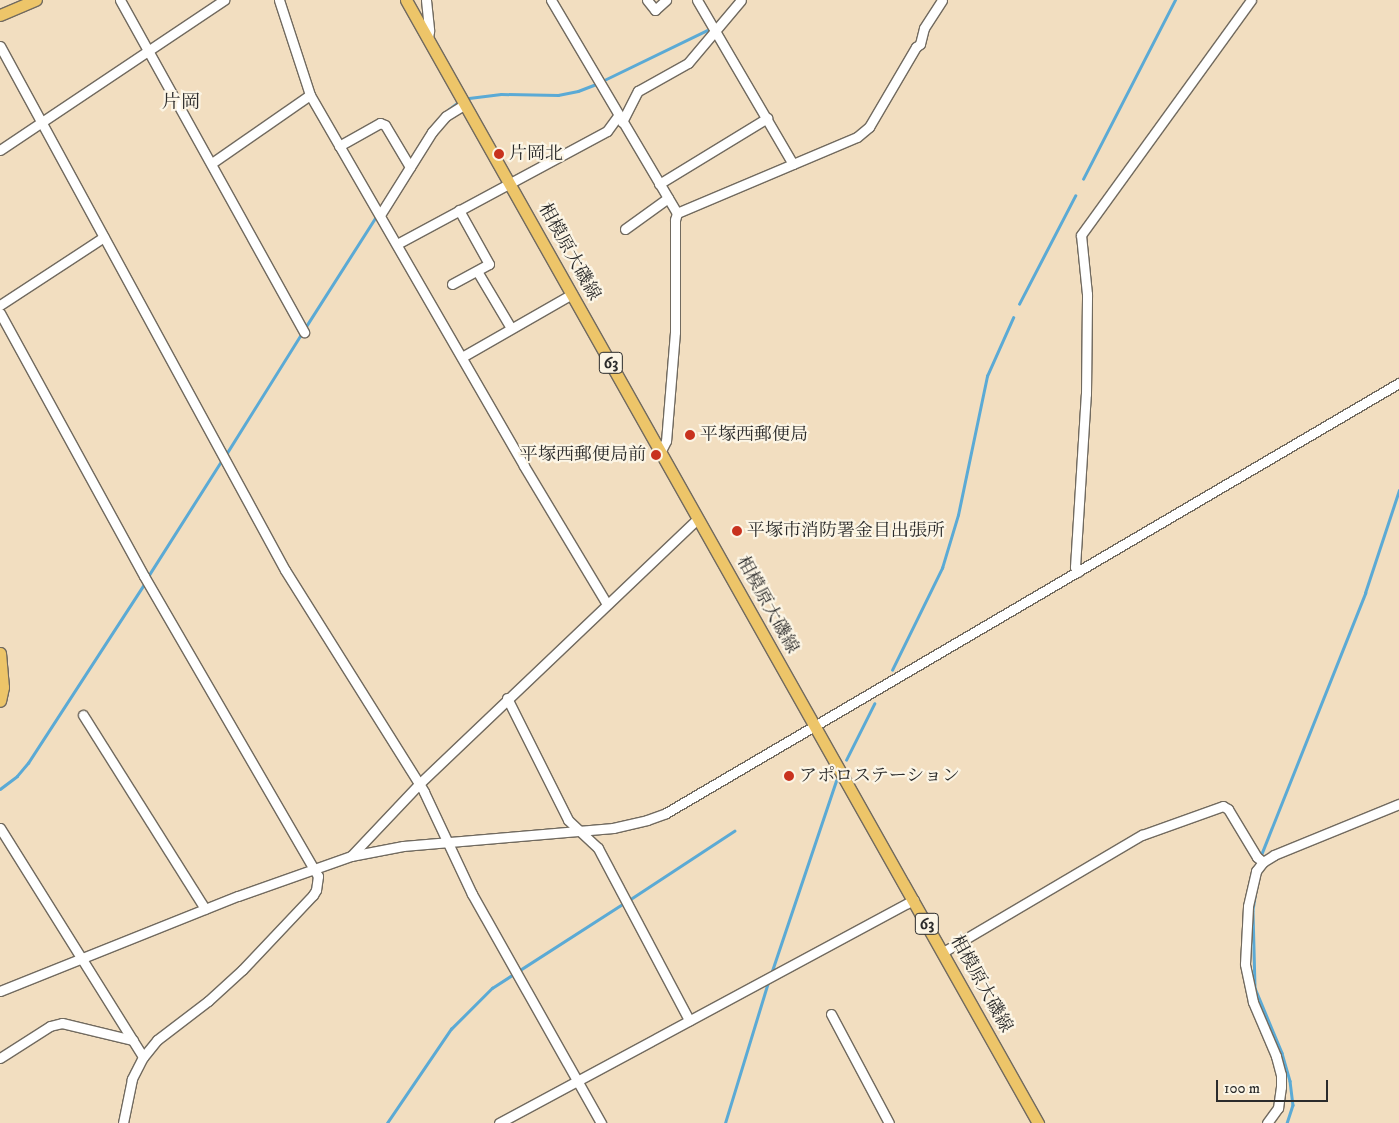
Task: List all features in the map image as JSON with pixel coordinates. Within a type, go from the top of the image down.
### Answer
[{"type":"main road","points":[[0,15],[36,0]]},
{"type":"main road","name":"相模原大磯線","points":[[406,0],[1038,1123]]},
{"type":"main road","points":[[0,653],[3,687],[0,701]]},
{"type":"street","points":[[120,0],[303,330]]},
{"type":"street","points":[[0,150],[224,0]]},
{"type":"street","points":[[279,0],[310,95],[524,466],[607,604]]},
{"type":"street","points":[[426,0],[430,32],[428,38]]},
{"type":"street","points":[[552,0],[620,119],[677,213],[675,220],[675,332],[666,441],[661,451]]},
{"type":"street","points":[[646,0],[655,10],[666,0]]},
{"type":"street","points":[[697,0],[794,164]]},
{"type":"street","points":[[397,244],[607,130],[620,119],[638,91],[688,63],[741,0]]},
{"type":"street","points":[[677,213],[857,137],[869,127],[916,47],[920,44],[924,28],[942,0]]},
{"type":"street","points":[[1078,572],[1075,568],[1086,384],[1087,294],[1081,235],[1251,0]]},
{"type":"street","points":[[0,46],[286,570],[419,784],[472,894],[601,1123]]},
{"type":"street","points":[[212,163],[310,95]]},
{"type":"street","points":[[377,212],[432,132],[446,116],[465,104]]},
{"type":"street","points":[[659,184],[767,118]]},
{"type":"street","points":[[339,146],[380,123],[385,125],[408,165]]},
{"type":"street","points":[[625,229],[668,198]]},
{"type":"street","points":[[452,284],[488,264],[459,210]]},
{"type":"street","points":[[0,305],[104,237]]},
{"type":"street","points":[[476,271],[511,328]]},
{"type":"street","points":[[462,356],[572,294]]},
{"type":"street","points":[[0,313],[144,576],[318,876],[316,890],[313,895],[242,970],[208,1001],[157,1040],[143,1057],[132,1079],[123,1123]]},
{"type":"street","points":[[0,991],[204,909],[350,856],[403,846],[613,828],[647,820],[666,813],[1399,383]]},
{"type":"street","points":[[350,856],[419,784],[507,698],[698,518]]},
{"type":"street","points":[[507,698],[568,820],[598,848],[689,1020]]},
{"type":"street","points":[[83,716],[204,909]]},
{"type":"street","points":[[1267,1123],[1278,1108],[1281,1075],[1276,1056],[1253,1002],[1244,964],[1248,906],[1252,882],[1263,862],[1274,855],[1399,804]]},
{"type":"street","points":[[943,952],[1142,835],[1223,806],[1228,809],[1257,857],[1263,862]]},
{"type":"street","points":[[0,828],[143,1057]]},
{"type":"street","points":[[499,1123],[914,900]]},
{"type":"street","points":[[831,1014],[889,1123]]},
{"type":"street","points":[[0,1058],[50,1026],[62,1023],[134,1040]]},
{"type":"waterway","points":[[1083,179],[1175,0]]},
{"type":"waterway","points":[[469,98],[501,94],[558,95],[578,91],[707,30]]},
{"type":"waterway","points":[[448,110],[457,103]]},
{"type":"waterway","points":[[1019,304],[1075,196]]},
{"type":"waterway","points":[[305,328],[377,215]]},
{"type":"waterway","points":[[892,670],[942,568],[958,515],[987,376],[1013,318]]},
{"type":"waterway","points":[[225,456],[302,333]]},
{"type":"waterway","points":[[147,578],[222,460]]},
{"type":"waterway","points":[[1261,855],[1365,593],[1399,490]]},
{"type":"waterway","points":[[0,789],[17,776],[28,763],[145,583]]},
{"type":"waterway","points":[[846,760],[874,704]]},
{"type":"waterway","points":[[771,974],[836,781]]},
{"type":"waterway","points":[[629,900],[734,831]]},
{"type":"waterway","points":[[1256,891],[1253,911],[1255,988],[1282,1053],[1290,1081],[1293,1105],[1287,1123]]},
{"type":"waterway","points":[[387,1123],[451,1029],[492,988],[624,903]]},
{"type":"waterway","points":[[725,1123],[768,982]]},
{"type":"place","name":"片岡北","points":[[499,154]]},
{"type":"place","name":"平塚西郵便局","points":[[690,435]]},
{"type":"place","name":"平塚西郵便局前","points":[[656,455]]},
{"type":"place","name":"平塚市消防署金目出張所","points":[[737,531]]},
{"type":"place","name":"アポロステーション","points":[[789,776]]},
{"type":"district","name":"片岡","points":[[181,103]]}]
